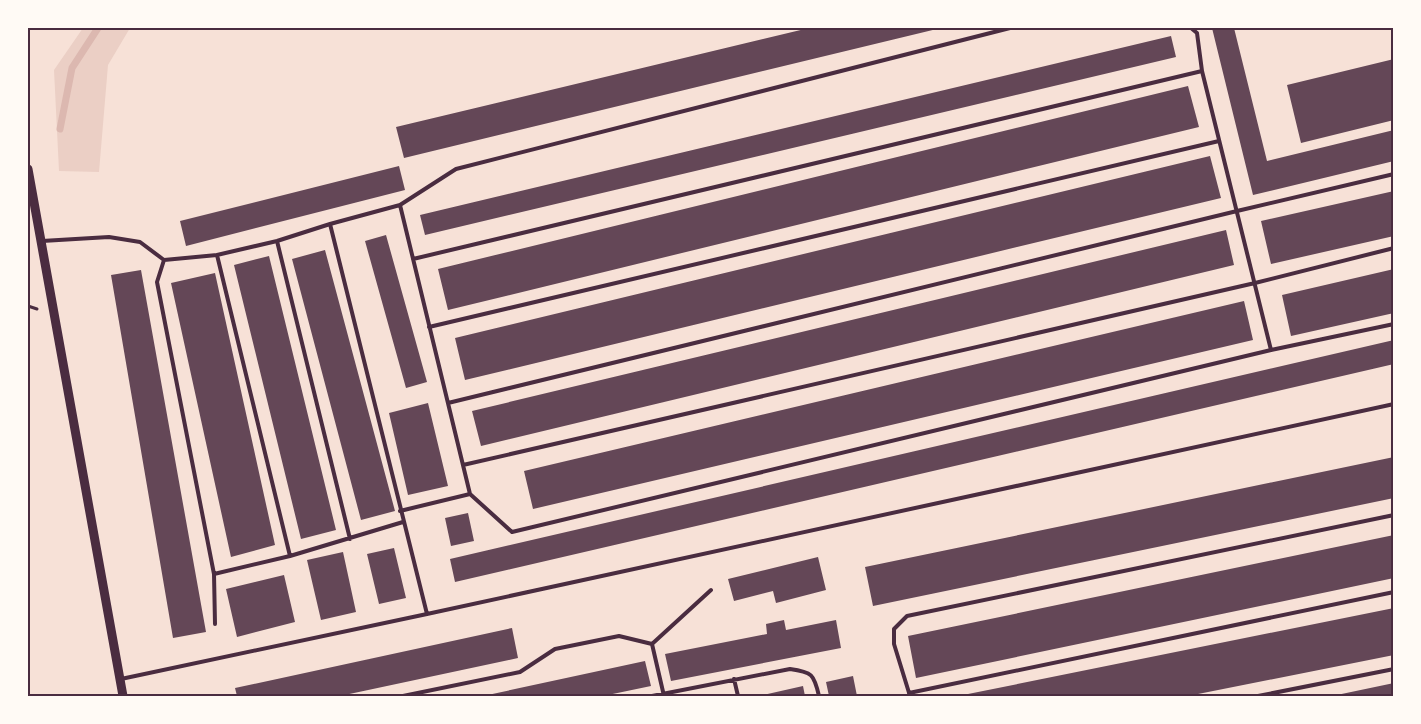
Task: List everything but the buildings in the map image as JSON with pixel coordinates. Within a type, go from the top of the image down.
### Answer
[{"type":"street","points":[[28,169],[39,241],[122,696]]},
{"type":"lane","points":[[39,241],[109,237],[140,242],[164,260],[218,255],[277,241],[400,205],[456,169],[1010,28]]},
{"type":"lane","points":[[1191,28],[1197,33],[1202,71],[1271,350]]},
{"type":"lane","points":[[413,259],[1202,71]]},
{"type":"lane","points":[[429,327],[1219,141]]},
{"type":"lane","points":[[448,403],[1394,174]]},
{"type":"lane","points":[[400,205],[470,494],[512,532],[1271,350],[1394,324]]},
{"type":"lane","points":[[330,224],[427,614]]},
{"type":"lane","points":[[277,241],[350,539]]},
{"type":"lane","points":[[463,465],[1255,283],[1394,248]]},
{"type":"lane","points":[[218,255],[290,556]]},
{"type":"lane","points":[[164,260],[157,282],[214,574],[215,624]]},
{"type":"lane","points":[[119,680],[1394,404]]},
{"type":"lane","points":[[400,511],[470,494]]},
{"type":"lane","points":[[1394,514],[907,616],[894,628],[894,644],[910,695],[1394,592]]},
{"type":"lane","points":[[214,574],[290,556],[403,522]]},
{"type":"lane","points":[[652,644],[711,590]]},
{"type":"lane","points":[[402,696],[520,672],[555,649],[619,636],[652,644]]},
{"type":"lane","points":[[652,644],[664,695]]},
{"type":"lane","points":[[652,696],[790,668],[806,671],[815,680],[819,696]]},
{"type":"lane","points":[[1258,696],[1394,669]]},
{"type":"lane","points":[[734,679],[738,696]]},
{"type":"shaded area","points":[[83,28],[130,28],[108,65],[99,172],[59,171],[54,70]]},
{"type":"waterway","points":[[60,129],[72,68],[98,28]]}]
